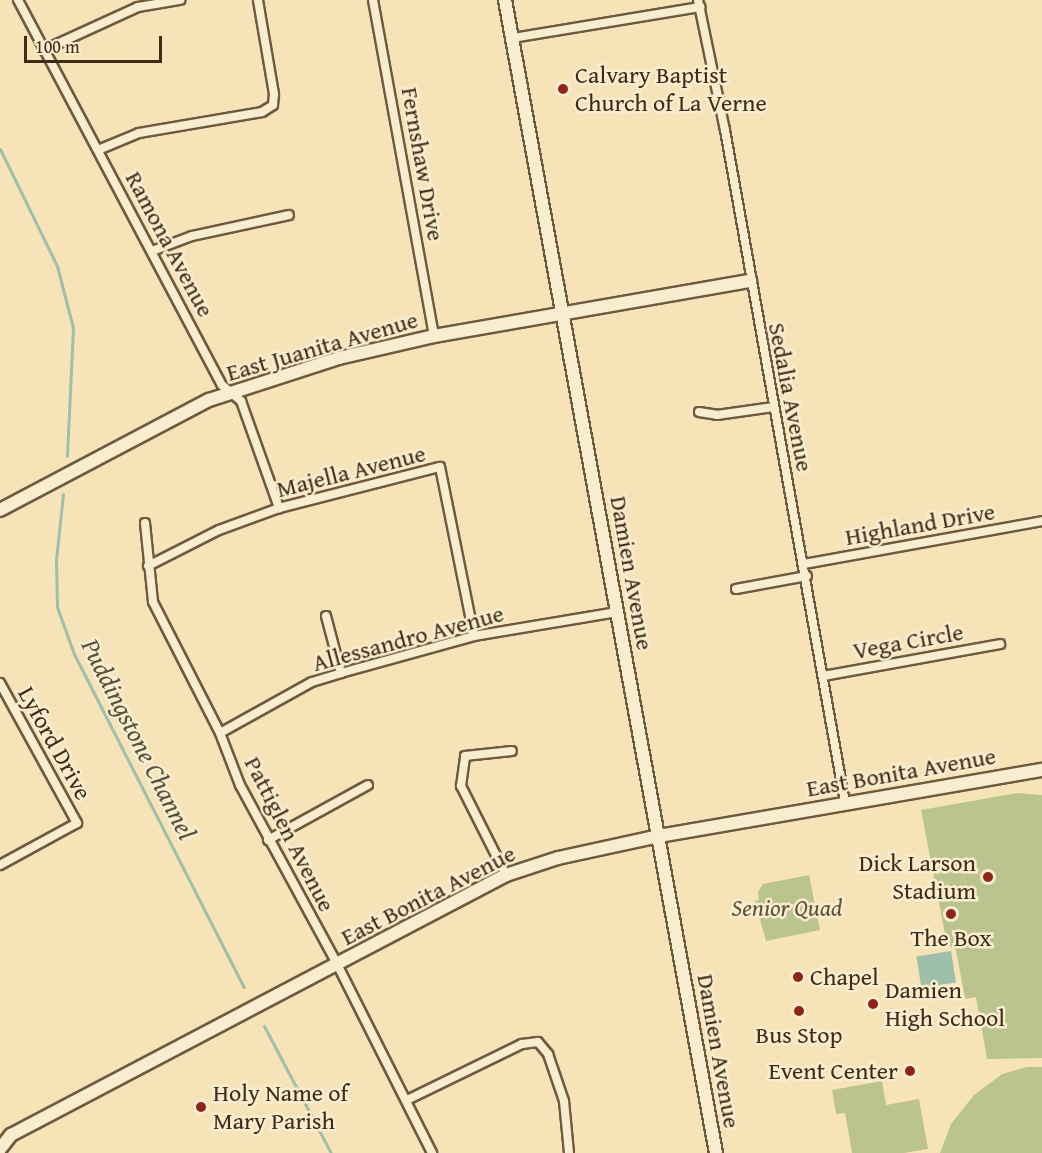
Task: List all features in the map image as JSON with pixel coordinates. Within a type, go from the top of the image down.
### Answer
[{"type":"main road","name":"Damien Avenue","points":[[505,0],[716,1153]]},
{"type":"main road","name":"East Juanita Avenue","points":[[0,510],[208,400],[339,358],[434,336],[563,316],[750,281]]},
{"type":"main road","name":"East Bonita Avenue","points":[[2,1148],[5,1134],[337,964],[506,874],[558,858],[659,836],[845,802],[1039,773]]},
{"type":"street","name":"Ramona Avenue","points":[[18,0],[222,385],[240,401],[279,508]]},
{"type":"street","points":[[44,50],[138,7],[180,0]]},
{"type":"street","points":[[98,150],[140,133],[262,112],[273,105],[274,94],[258,0]]},
{"type":"street","name":"Fernshaw Drive","points":[[373,0],[434,336]]},
{"type":"street","points":[[513,38],[699,4]]},
{"type":"street","name":"Sedalia Avenue","points":[[699,4],[773,407],[807,576],[845,802]]},
{"type":"street","points":[[152,251],[192,237],[288,215]]},
{"type":"street","points":[[699,412],[717,415],[773,407]]},
{"type":"street","name":"Majella Avenue","points":[[148,566],[219,530],[279,508],[441,467],[474,636]]},
{"type":"street","name":"Highland Drive","points":[[804,564],[1042,521]]},
{"type":"street","name":"Pattiglen Avenue","points":[[145,523],[153,602],[220,733],[240,786],[337,964],[432,1153]]},
{"type":"street","points":[[736,589],[807,576]]},
{"type":"street","name":"Allessandro Avenue","points":[[220,733],[312,682],[341,673],[474,636],[617,612]]},
{"type":"street","points":[[326,616],[341,673]]},
{"type":"street","name":"Vega Circle","points":[[824,676],[1000,644]]},
{"type":"street","name":"Lyford Drive","points":[[0,683],[77,823],[0,865]]},
{"type":"street","points":[[506,874],[461,786],[465,756],[512,752]]},
{"type":"street","points":[[268,840],[368,785]]},
{"type":"street","points":[[407,1100],[522,1044],[538,1042],[548,1054],[564,1101],[569,1153]]},
{"type":"green space","name":"Dick Larson Stadium","points":[[1017,793],[1042,795],[1042,1058],[987,1059],[976,997],[965,999],[956,950],[947,944],[921,810]]},
{"type":"green space","name":"Senior Quad","points":[[809,875],[820,930],[766,941],[755,901],[759,900],[758,892],[763,884]]},
{"type":"green space","points":[[1027,1067],[1042,1067],[1042,1153],[940,1153],[951,1124],[974,1095],[1002,1074]]},
{"type":"green space","points":[[882,1081],[886,1105],[919,1099],[928,1149],[904,1153],[852,1153],[845,1113],[836,1114],[832,1090]]},
{"type":"shaded area","points":[[951,951],[956,983],[921,988],[916,956]]},
{"type":"waterway","name":"Puddingstone Channel","points":[[0,149],[57,266],[73,328],[67,456]]},
{"type":"waterway","name":"Puddingstone Channel","points":[[63,494],[56,559],[57,607],[74,654],[244,987]]},
{"type":"waterway","name":"Puddingstone Channel","points":[[264,1026],[331,1153]]},
{"type":"place","name":"Calvary Baptist Church of La Verne","points":[[563,89]]},
{"type":"place","name":"Dick Larson Stadium","points":[[988,877]]},
{"type":"place","name":"The Box","points":[[951,914]]},
{"type":"place","name":"Chapel","points":[[798,977]]},
{"type":"place","name":"Damien High School","points":[[873,1004]]},
{"type":"place","name":"Bus Stop","points":[[799,1011]]},
{"type":"place","name":"Event Center","points":[[910,1071]]},
{"type":"place","name":"Holy Name of Mary Parish","points":[[201,1107]]}]
